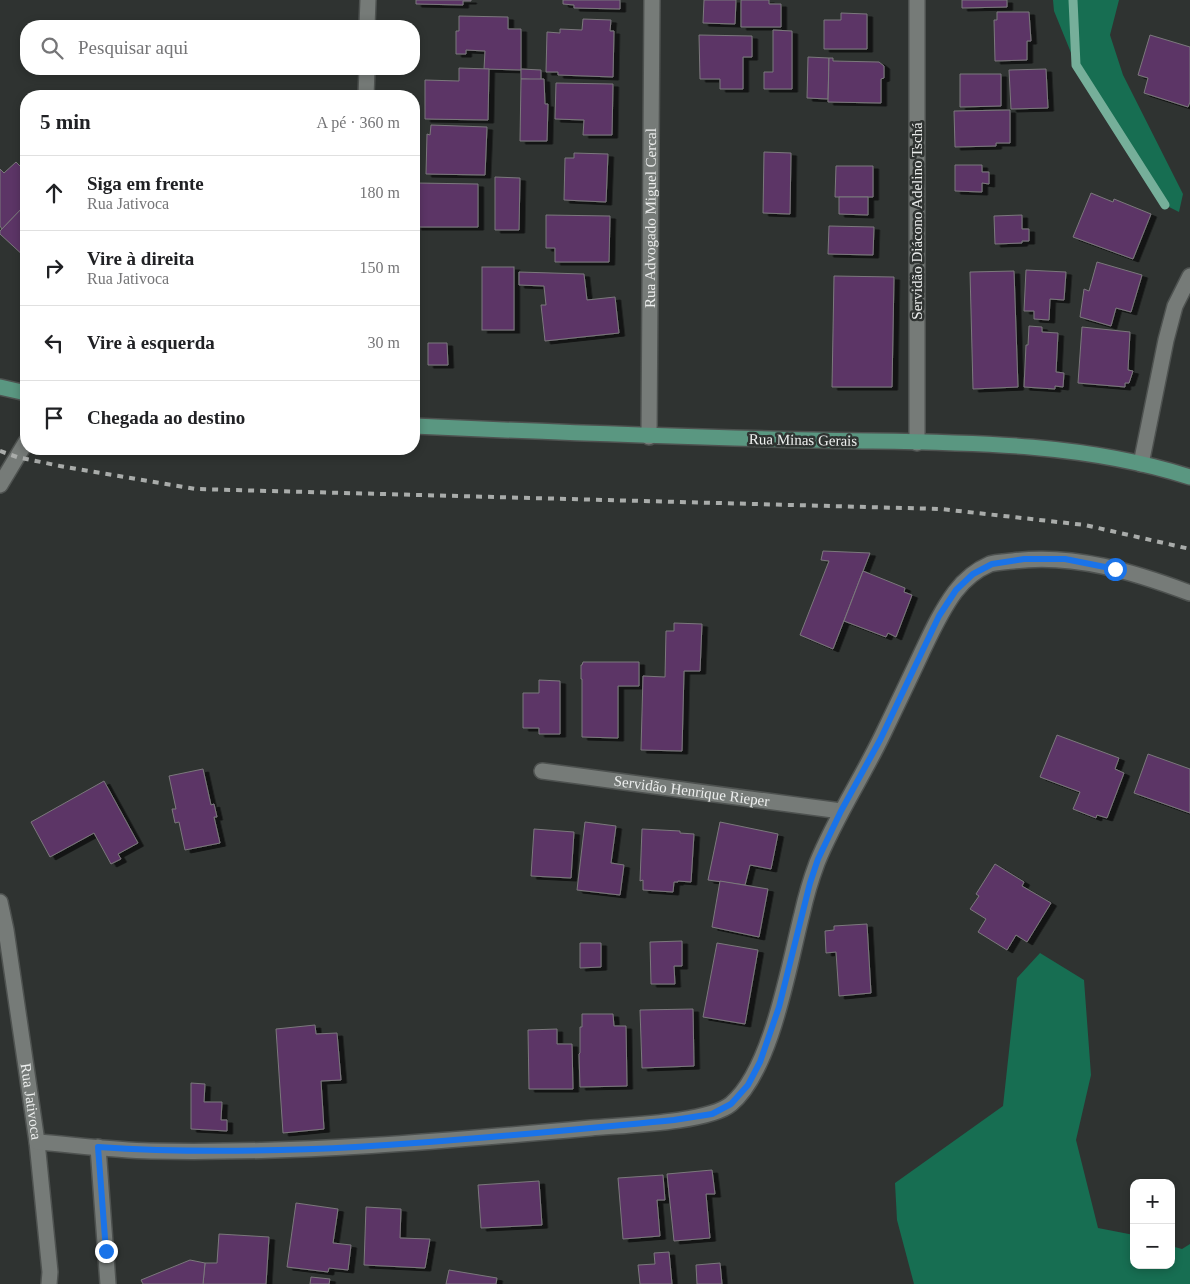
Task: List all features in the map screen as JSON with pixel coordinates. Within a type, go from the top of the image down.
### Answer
[{"type":"main road","points":[[0,387],[20,391]]},
{"type":"main road","name":"Rua Minas Gerais","points":[[420,426],[649,437],[1016,446],[1100,456],[1190,476]]},
{"type":"street","points":[[367,20],[368,0]]},
{"type":"street","name":"Rua Advogado Miguel Cercal","points":[[649,437],[652,0]]},
{"type":"street","name":"Servidão Diácono Adelino Tschá","points":[[917,0],[917,443]]},
{"type":"street","points":[[366,90],[367,75]]},
{"type":"street","points":[[1141,464],[1166,340],[1175,306],[1190,276]]},
{"type":"street","points":[[0,485],[20,452]]},
{"type":"street","name":"Rua Jativoca","points":[[0,902],[6,930],[37,1142],[146,1151],[209,1152],[414,1143],[674,1120],[712,1114],[731,1104],[748,1085],[760,1062],[779,1007],[810,883],[818,859],[841,811],[880,740],[939,616],[956,590],[973,574],[992,564],[1024,559],[1065,559],[1115,569],[1164,583],[1190,593]]},
{"type":"street","name":"Servidão Henrique Rieper","points":[[542,771],[841,811]]},
{"type":"street","points":[[37,1142],[50,1272],[49,1284]]},
{"type":"street","points":[[98,1147],[108,1284]]},
{"type":"green space","points":[[1053,0],[1119,0],[1110,35],[1123,75],[1183,194],[1179,212],[1165,205],[1076,65],[1054,11]]},
{"type":"green space","points":[[1040,953],[1084,980],[1091,1075],[1076,1140],[1098,1228],[1130,1234],[1130,1269],[1175,1269],[1175,1247],[1182,1249],[1190,1244],[1190,1284],[914,1284],[897,1220],[895,1183],[1003,1106],[1017,978]]},
{"type":"building","points":[[416,0],[471,1],[463,1],[463,5],[416,4]]},
{"type":"building","points":[[563,0],[620,0],[620,9],[574,8],[574,5],[563,4]]},
{"type":"building","points":[[704,0],[736,0],[735,24],[703,23]]},
{"type":"building","points":[[741,0],[769,0],[769,4],[781,4],[781,27],[741,27]]},
{"type":"building","points":[[962,0],[1007,0],[1007,7],[962,8]]},
{"type":"building","points":[[997,12],[1029,12],[1031,41],[1027,41],[1027,60],[995,61],[994,20],[997,20]]},
{"type":"building","points":[[841,13],[867,14],[867,49],[824,49],[824,20],[841,20]]},
{"type":"building","points":[[459,16],[508,17],[508,29],[521,29],[521,70],[484,69],[485,51],[466,50],[466,54],[456,54],[456,31],[459,31]]},
{"type":"building","points":[[583,19],[611,20],[610,31],[614,31],[613,77],[558,75],[558,72],[546,72],[547,32],[560,33],[560,29],[582,30]]},
{"type":"building","points":[[773,30],[792,31],[792,89],[764,89],[764,72],[773,72]]},
{"type":"building","points":[[699,35],[752,36],[752,57],[743,57],[743,89],[720,89],[720,79],[700,79]]},
{"type":"building","points":[[1150,35],[1190,47],[1190,102],[1188,107],[1144,93],[1148,78],[1138,75]]},
{"type":"building","points":[[808,57],[829,58],[828,99],[807,98]]},
{"type":"building","points":[[829,58],[833,58],[833,61],[879,62],[884,66],[884,78],[881,79],[881,103],[828,102]]},
{"type":"building","points":[[459,68],[489,69],[488,120],[425,119],[425,80],[459,81]]},
{"type":"building","points":[[521,69],[541,70],[541,80],[521,79]]},
{"type":"building","points":[[1046,69],[1048,108],[1011,109],[1009,70]]},
{"type":"building","points":[[960,74],[1001,74],[1001,106],[960,107]]},
{"type":"building","points":[[521,79],[544,79],[545,104],[548,104],[547,141],[520,141]]},
{"type":"building","points":[[556,83],[613,84],[612,135],[583,135],[584,120],[555,119]]},
{"type":"building","points":[[1010,110],[1010,143],[996,143],[996,146],[955,147],[954,111]]},
{"type":"building","points":[[431,125],[487,127],[485,175],[426,174],[427,134],[430,135]]},
{"type":"building","points":[[764,152],[791,153],[790,214],[763,213]]},
{"type":"building","points":[[574,153],[608,154],[606,202],[564,200],[565,158],[574,158]]},
{"type":"building","points":[[16,162],[20,166],[20,210],[2,229],[0,226],[0,169],[4,173]]},
{"type":"building","points":[[955,165],[982,165],[982,172],[989,172],[989,184],[982,183],[982,192],[955,191]]},
{"type":"building","points":[[836,166],[873,166],[873,197],[835,197]]},
{"type":"building","points":[[495,177],[520,178],[519,230],[495,230]]},
{"type":"building","points":[[420,183],[478,184],[478,227],[420,227]]},
{"type":"building","points":[[1091,193],[1113,202],[1114,199],[1151,214],[1133,259],[1073,237]]},
{"type":"building","points":[[839,197],[868,197],[868,215],[839,214]]},
{"type":"building","points":[[20,210],[20,252],[0,234],[0,231]]},
{"type":"building","points":[[546,215],[610,216],[609,262],[555,262],[555,248],[546,248]]},
{"type":"building","points":[[1022,215],[1022,229],[1029,229],[1029,241],[995,244],[994,216]]},
{"type":"building","points":[[829,226],[874,227],[873,255],[828,254]]},
{"type":"building","points":[[1097,262],[1142,275],[1131,312],[1116,308],[1111,326],[1080,317],[1084,289],[1089,291]]},
{"type":"building","points":[[482,267],[514,267],[514,330],[482,330]]},
{"type":"building","points":[[1026,270],[1066,272],[1064,300],[1050,299],[1049,320],[1034,319],[1034,311],[1024,311]]},
{"type":"building","points":[[1014,271],[1018,387],[973,389],[970,272]]},
{"type":"building","points":[[519,272],[584,274],[587,300],[615,297],[619,333],[545,341],[541,305],[546,305],[544,286],[519,285]]},
{"type":"building","points":[[834,276],[894,277],[892,387],[832,387]]},
{"type":"building","points":[[1029,326],[1042,327],[1042,332],[1058,333],[1056,372],[1064,373],[1063,387],[1055,386],[1055,389],[1024,387]]},
{"type":"building","points":[[1082,327],[1130,332],[1128,370],[1133,371],[1129,383],[1125,383],[1125,387],[1078,383]]},
{"type":"building","points":[[428,343],[447,343],[448,365],[428,365]]},
{"type":"building","points":[[823,551],[870,553],[833,649],[800,635],[829,561],[821,560]]},
{"type":"building","points":[[863,571],[905,588],[904,592],[912,595],[896,637],[888,633],[886,637],[844,621]]},
{"type":"building","points":[[674,623],[702,624],[700,671],[684,671],[682,751],[641,750],[643,676],[665,677],[666,631],[674,631]]},
{"type":"building","points":[[583,662],[639,662],[639,686],[618,686],[618,738],[582,737],[581,665]]},
{"type":"building","points":[[539,680],[560,681],[560,734],[539,734],[539,728],[523,728],[523,693],[539,693]]},
{"type":"building","points":[[1057,735],[1119,758],[1115,769],[1124,773],[1107,818],[1097,815],[1096,818],[1073,809],[1080,792],[1040,777]]},
{"type":"building","points":[[1148,754],[1190,769],[1190,813],[1134,793]]},
{"type":"building","points":[[203,769],[211,805],[214,804],[217,817],[214,817],[220,843],[185,850],[179,822],[175,823],[172,809],[176,809],[169,776]]},
{"type":"building","points":[[104,781],[138,843],[118,854],[121,859],[111,864],[94,833],[50,857],[31,822]]},
{"type":"building","points":[[585,822],[616,826],[611,863],[624,865],[620,895],[577,890]]},
{"type":"building","points":[[720,822],[778,834],[771,869],[750,865],[745,885],[708,880]]},
{"type":"building","points":[[534,829],[574,832],[571,878],[531,876]]},
{"type":"building","points":[[642,829],[680,831],[680,833],[694,834],[691,882],[674,882],[673,892],[643,890],[643,880],[640,881]]},
{"type":"building","points":[[995,864],[1024,882],[1022,886],[1051,903],[1027,942],[1016,935],[1007,950],[978,932],[986,919],[970,909],[979,896],[976,894]]},
{"type":"building","points":[[720,881],[768,889],[759,937],[712,927]]},
{"type":"building","points":[[867,924],[871,993],[839,996],[836,952],[826,953],[825,931],[834,930],[834,926]]},
{"type":"building","points":[[682,941],[682,966],[674,966],[675,984],[651,984],[650,942]]},
{"type":"building","points":[[580,943],[601,943],[601,967],[580,968]]},
{"type":"building","points":[[717,943],[758,950],[745,1024],[703,1017]]},
{"type":"building","points":[[693,1009],[694,1066],[642,1068],[640,1010]]},
{"type":"building","points":[[582,1014],[613,1014],[614,1026],[626,1026],[627,1086],[580,1087],[579,1054]]},
{"type":"building","points":[[315,1025],[316,1034],[337,1033],[341,1080],[321,1081],[324,1129],[283,1133],[276,1029]]},
{"type":"building","points":[[557,1029],[557,1044],[572,1044],[573,1089],[529,1089],[528,1030]]},
{"type":"building","points":[[191,1083],[205,1084],[204,1102],[222,1102],[221,1120],[227,1120],[227,1131],[191,1129]]},
{"type":"building","points":[[712,1170],[715,1194],[706,1194],[710,1238],[674,1241],[667,1174]]},
{"type":"building","points":[[663,1175],[665,1200],[657,1200],[660,1236],[623,1239],[618,1178]]},
{"type":"building","points":[[539,1181],[542,1225],[481,1228],[478,1185]]},
{"type":"building","points":[[296,1203],[338,1209],[333,1243],[351,1245],[348,1270],[329,1268],[328,1272],[287,1267]]},
{"type":"building","points":[[366,1207],[401,1209],[400,1238],[430,1239],[425,1268],[364,1265]]},
{"type":"building","points":[[219,1234],[269,1237],[266,1284],[203,1284],[205,1263],[217,1263]]},
{"type":"building","points":[[669,1252],[672,1284],[640,1284],[638,1265],[655,1264],[654,1253]]},
{"type":"building","points":[[190,1260],[205,1263],[203,1284],[143,1284],[141,1280]]},
{"type":"building","points":[[720,1263],[722,1284],[697,1284],[696,1265]]},
{"type":"building","points":[[449,1270],[497,1278],[496,1284],[446,1284]]},
{"type":"building","points":[[311,1277],[330,1279],[329,1284],[310,1284]]},
{"type":"waterway","points":[[1073,0],[1076,65],[1165,205]]},
{"type":"railway","points":[[0,451],[17,457],[60,466],[196,489],[941,509],[1085,525],[1190,549]]},
{"type":"route","points":[[106,1251],[98,1147],[146,1151],[209,1152],[414,1143],[674,1120],[712,1114],[731,1104],[748,1085],[760,1062],[779,1007],[800,920],[818,859],[841,811],[880,740],[939,616],[956,590],[973,574],[992,564],[1024,559],[1065,559],[1115,569]]}]
